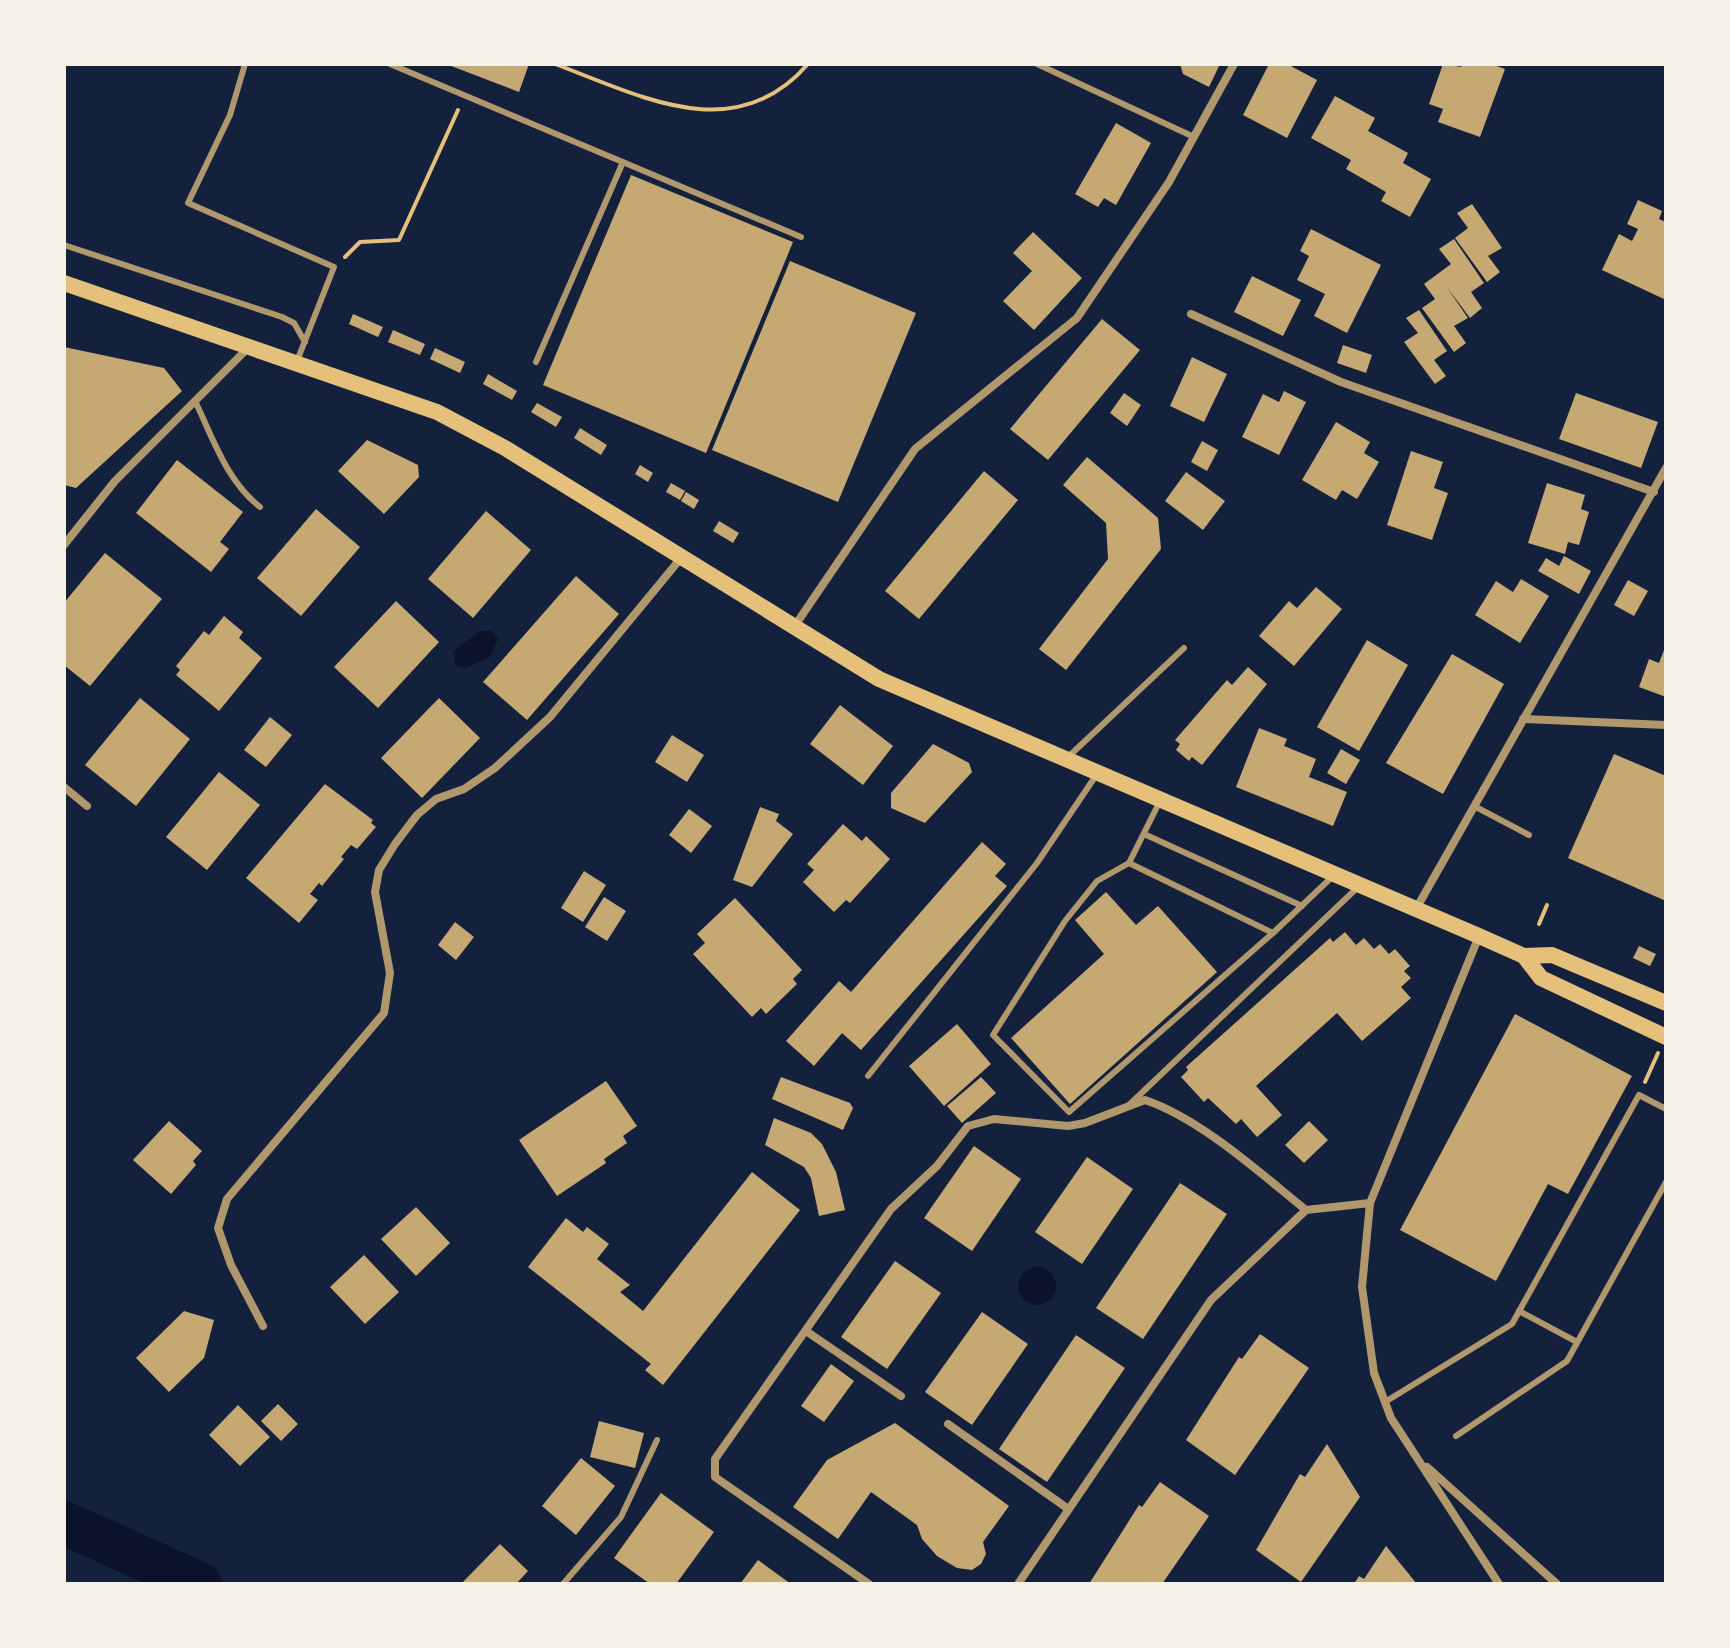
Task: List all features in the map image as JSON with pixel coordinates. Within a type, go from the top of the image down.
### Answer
[{"type":"main road","points":[[64,283],[251,345],[437,412],[879,679],[1524,956],[1552,955],[1666,1003]]},
{"type":"main road","points":[[1524,956],[1541,978],[1662,1044]]},
{"type":"street","points":[[794,627],[915,449],[1077,318],[1130,242],[1234,64]]},
{"type":"street","points":[[1191,314],[1341,382],[1654,492]]},
{"type":"street","points":[[64,545],[115,481],[251,345]]},
{"type":"street","points":[[1416,909],[1666,468]]},
{"type":"street","points":[[263,1326],[231,1265],[218,1228],[227,1199],[384,1013],[390,973],[375,892],[379,870],[417,815],[436,799],[464,789],[495,768],[550,717],[681,558]]},
{"type":"street","points":[[1523,719],[1666,725]]},
{"type":"street","points":[[64,787],[87,806]]},
{"type":"street","points":[[1479,936],[1370,1203],[1362,1287],[1374,1373],[1385,1402],[1499,1584]]},
{"type":"street","points":[[869,1584],[715,1477],[715,1459],[891,1209],[937,1166],[968,1126],[994,1119],[1068,1126],[1085,1123],[1145,1100],[1164,1106],[1246,1162],[1306,1210]]},
{"type":"street","points":[[1018,1584],[1211,1300],[1306,1210],[1370,1203]]},
{"type":"street","points":[[806,1331],[901,1396]]},
{"type":"street","points":[[948,1424],[1067,1508]]},
{"type":"street","points":[[1418,1458],[1557,1584]]},
{"type":"lane","points":[[245,64],[230,115],[188,203],[334,267],[297,361]]},
{"type":"lane","points":[[390,64],[801,237]]},
{"type":"lane","points":[[1037,64],[1194,137]]},
{"type":"lane","points":[[536,362],[623,162]]},
{"type":"lane","points":[[64,245],[282,317],[294,323],[305,342]]},
{"type":"lane","points":[[195,401],[228,474],[241,492],[260,507]]},
{"type":"lane","points":[[1066,760],[1184,648]]},
{"type":"lane","points":[[868,1076],[1037,863],[1097,774]]},
{"type":"lane","points":[[1160,801],[1129,863],[1097,881],[1065,921],[993,1035],[1069,1112],[1273,933],[1333,876]]},
{"type":"lane","points":[[1474,806],[1529,835]]},
{"type":"lane","points":[[1144,834],[1302,906]]},
{"type":"lane","points":[[1129,863],[1273,933]]},
{"type":"lane","points":[[1130,1104],[1359,886]]},
{"type":"lane","points":[[1385,1402],[1512,1324],[1639,1095],[1666,1109]]},
{"type":"lane","points":[[1456,1436],[1567,1361],[1666,1182]]},
{"type":"lane","points":[[1519,1311],[1577,1342]]},
{"type":"lane","points":[[563,1584],[621,1517],[657,1440]]},
{"type":"path","points":[[555,64],[659,103],[688,109],[718,110],[767,100],[790,85],[808,64]]},
{"type":"path","points":[[334,267],[360,242],[399,240],[457,113]]},
{"type":"path","points":[[1539,924],[1547,905]]},
{"type":"path","points":[[1639,1095],[1662,1044]]},
{"type":"water","points":[[479,631],[492,631],[498,639],[490,657],[466,668],[455,665],[454,651]]},
{"type":"water","points":[[1037,1267],[1050,1273],[1056,1286],[1050,1299],[1037,1305],[1024,1299],[1018,1286],[1024,1273]]},
{"type":"building","points":[[446,64],[529,64],[519,92]]},
{"type":"building","points":[[1180,64],[1220,64],[1209,87],[1183,74]]},
{"type":"building","points":[[1269,64],[1287,64],[1317,80],[1287,138],[1243,115]]},
{"type":"building","points":[[1443,64],[1461,67],[1462,64],[1491,64],[1505,69],[1480,137],[1438,122],[1443,109],[1429,104]]},
{"type":"building","points":[[1335,96],[1375,118],[1368,131],[1408,153],[1403,163],[1431,179],[1410,217],[1381,201],[1386,192],[1346,169],[1351,160],[1311,138]]},
{"type":"building","points":[[1116,123],[1151,143],[1116,205],[1104,198],[1098,207],[1075,194]]},
{"type":"building","points":[[631,175],[793,242],[706,453],[543,385]]},
{"type":"building","points":[[1638,200],[1662,211],[1659,219],[1666,222],[1666,300],[1602,270],[1619,234],[1632,241],[1638,229],[1627,224]]},
{"type":"building","points":[[1472,204],[1502,248],[1488,256],[1500,272],[1487,282],[1455,238],[1468,228],[1457,213]]},
{"type":"building","points":[[1311,229],[1381,265],[1347,333],[1314,316],[1325,294],[1297,280],[1309,256],[1300,251]]},
{"type":"building","points":[[1033,232],[1082,278],[1034,330],[1003,301],[1032,271],[1013,253]]},
{"type":"building","points":[[1454,239],[1484,283],[1471,292],[1482,308],[1470,318],[1446,286],[1468,318],[1454,326],[1466,343],[1454,352],[1422,308],[1435,299],[1424,284],[1451,264],[1439,249]]},
{"type":"building","points":[[790,261],[916,313],[838,502],[712,450]]},
{"type":"building","points":[[1252,276],[1301,300],[1283,336],[1234,312]]},
{"type":"building","points":[[1419,310],[1447,351],[1434,360],[1446,376],[1435,384],[1404,342],[1418,333],[1406,318]]},
{"type":"building","points":[[353,314],[383,327],[378,337],[349,324]]},
{"type":"building","points":[[1102,319],[1140,350],[1048,460],[1010,429]]},
{"type":"building","points":[[393,330],[425,344],[420,355],[388,342]]},
{"type":"building","points":[[1343,345],[1372,355],[1366,373],[1337,363]]},
{"type":"building","points":[[64,347],[164,368],[182,391],[76,488],[64,485]]},
{"type":"building","points":[[435,348],[465,362],[460,373],[430,359]]},
{"type":"building","points":[[1192,357],[1227,374],[1204,422],[1170,406]]},
{"type":"building","points":[[488,374],[517,391],[512,400],[483,384]]},
{"type":"building","points":[[1284,391],[1306,402],[1279,455],[1242,437],[1263,394],[1279,402]]},
{"type":"building","points":[[1124,393],[1141,405],[1127,426],[1110,413]]},
{"type":"building","points":[[1576,393],[1658,422],[1641,468],[1559,439]]},
{"type":"building","points":[[537,403],[562,417],[556,427],[531,412]]},
{"type":"building","points":[[1336,422],[1370,442],[1364,453],[1379,462],[1357,499],[1342,490],[1336,500],[1302,480]]},
{"type":"building","points":[[580,428],[607,445],[601,455],[574,438]]},
{"type":"building","points":[[367,440],[418,465],[419,477],[384,514],[338,471]]},
{"type":"building","points":[[1202,441],[1218,450],[1207,471],[1191,462]]},
{"type":"building","points":[[1411,451],[1443,462],[1434,488],[1448,493],[1432,540],[1387,525]]},
{"type":"building","points":[[1087,457],[1158,518],[1161,549],[1066,670],[1039,649],[1108,559],[1106,523],[1063,485]]},
{"type":"building","points":[[177,460],[243,512],[220,542],[229,549],[211,572],[136,513]]},
{"type":"building","points":[[640,465],[653,473],[648,482],[635,474]]},
{"type":"building","points":[[984,471],[1018,500],[919,619],[885,591]]},
{"type":"building","points":[[1186,472],[1225,501],[1203,530],[1165,501]]},
{"type":"building","points":[[671,483],[685,491],[680,500],[666,492]]},
{"type":"building","points":[[1547,483],[1585,495],[1581,509],[1589,512],[1579,545],[1568,542],[1565,554],[1528,543]]},
{"type":"building","points":[[686,492],[699,500],[694,509],[681,501]]},
{"type":"building","points":[[316,509],[360,547],[301,616],[257,578]]},
{"type":"building","points":[[486,511],[531,550],[473,618],[428,579]]},
{"type":"building","points":[[719,521],[739,533],[733,543],[713,531]]},
{"type":"building","points":[[105,553],[162,599],[90,686],[64,665],[64,603]]},
{"type":"building","points":[[1564,556],[1591,571],[1579,594],[1538,571],[1546,558],[1559,566]]},
{"type":"building","points":[[576,576],[619,614],[527,720],[483,682]]},
{"type":"building","points":[[1521,579],[1549,596],[1520,643],[1475,615],[1496,581],[1513,592]]},
{"type":"building","points":[[1628,580],[1648,591],[1634,616],[1614,605]]},
{"type":"building","points":[[1316,587],[1342,609],[1294,666],[1259,636],[1289,601],[1297,608]]},
{"type":"building","points":[[396,601],[439,642],[378,708],[334,667]]},
{"type":"building","points":[[224,616],[243,632],[239,638],[262,658],[219,711],[176,675],[180,670],[176,666],[204,631],[209,635]]},
{"type":"building","points":[[1367,640],[1408,665],[1359,751],[1317,727]]},
{"type":"building","points":[[1666,645],[1666,697],[1639,687],[1649,659],[1659,663]]},
{"type":"building","points":[[1452,654],[1504,684],[1443,794],[1386,763]]},
{"type":"building","points":[[1248,667],[1267,684],[1202,765],[1192,757],[1189,761],[1176,750],[1180,744],[1175,740],[1227,680],[1232,685]]},
{"type":"building","points":[[140,698],[190,739],[136,806],[85,765]]},
{"type":"building","points":[[439,698],[480,738],[422,798],[381,758]]},
{"type":"building","points":[[840,705],[893,746],[863,785],[810,744]]},
{"type":"building","points":[[270,717],[292,735],[266,767],[244,750]]},
{"type":"building","points":[[1259,728],[1287,739],[1284,746],[1316,759],[1309,777],[1347,792],[1333,826],[1236,787]]},
{"type":"building","points":[[672,735],[704,755],[687,782],[655,762]]},
{"type":"building","points":[[933,744],[969,763],[972,772],[925,823],[891,808],[891,793]]},
{"type":"building","points":[[1341,749],[1360,760],[1346,784],[1327,773]]},
{"type":"building","points":[[1614,754],[1666,776],[1666,901],[1568,858]]},
{"type":"building","points":[[219,772],[260,805],[207,870],[166,837]]},
{"type":"building","points":[[325,784],[373,820],[371,823],[376,827],[357,849],[351,845],[322,886],[319,883],[310,894],[318,900],[299,923],[246,878]]},
{"type":"building","points":[[760,807],[779,814],[776,821],[793,834],[752,887],[733,880]]},
{"type":"building","points":[[689,809],[712,826],[691,853],[669,835]]},
{"type":"building","points":[[843,824],[862,841],[866,836],[890,859],[850,903],[846,900],[834,912],[803,882],[814,870],[807,864]]},
{"type":"building","points":[[982,842],[1006,864],[995,876],[1007,886],[861,1050],[842,1033],[814,1066],[786,1041],[839,981],[851,992]]},
{"type":"building","points":[[584,871],[606,885],[583,922],[561,908]]},
{"type":"building","points":[[1106,892],[1136,925],[1158,906],[1217,972],[1070,1104],[1011,1038],[1104,954],[1075,920]]},
{"type":"building","points":[[604,897],[626,911],[607,941],[585,927]]},
{"type":"building","points":[[735,898],[802,970],[793,979],[797,984],[766,1014],[761,1008],[752,1017],[693,954],[705,943],[697,934]]},
{"type":"building","points":[[455,922],[474,937],[456,960],[438,945]]},
{"type":"building","points":[[1345,932],[1356,945],[1364,938],[1374,949],[1380,944],[1389,954],[1395,949],[1410,966],[1404,971],[1411,978],[1401,987],[1411,998],[1362,1041],[1337,1013],[1256,1086],[1282,1115],[1257,1137],[1241,1119],[1236,1124],[1208,1098],[1204,1102],[1181,1077],[1188,1070],[1186,1067],[1330,938],[1333,942]]},
{"type":"building","points":[[1639,946],[1656,954],[1650,966],[1633,958]]},
{"type":"building","points":[[1515,1014],[1632,1076],[1568,1194],[1548,1184],[1496,1281],[1400,1230]]},
{"type":"building","points":[[957,1024],[991,1064],[944,1106],[909,1066]]},
{"type":"building","points":[[781,1077],[850,1103],[853,1108],[843,1130],[772,1099]]},
{"type":"building","points":[[981,1077],[996,1093],[962,1123],[947,1106]]},
{"type":"building","points":[[606,1081],[637,1126],[623,1136],[627,1143],[604,1159],[606,1163],[557,1196],[519,1140]]},
{"type":"building","points":[[774,1118],[811,1133],[822,1144],[836,1172],[845,1210],[819,1216],[811,1178],[804,1167],[765,1145]]},
{"type":"building","points":[[169,1121],[202,1151],[193,1161],[196,1165],[171,1194],[133,1160]]},
{"type":"building","points":[[1309,1121],[1328,1140],[1304,1163],[1285,1145]]},
{"type":"building","points":[[974,1146],[1021,1179],[972,1251],[924,1218]]},
{"type":"building","points":[[1087,1157],[1133,1189],[1082,1264],[1035,1232]]},
{"type":"building","points":[[752,1172],[800,1210],[663,1385],[645,1370],[651,1364],[528,1267],[566,1218],[583,1232],[587,1227],[609,1244],[597,1259],[630,1285],[620,1292],[643,1311]]},
{"type":"building","points":[[1180,1183],[1227,1214],[1143,1339],[1096,1308]]},
{"type":"building","points":[[416,1207],[450,1243],[416,1276],[381,1239]]},
{"type":"building","points":[[364,1255],[399,1292],[365,1324],[330,1287]]},
{"type":"building","points":[[895,1261],[941,1293],[887,1369],[841,1337]]},
{"type":"building","points":[[184,1311],[214,1320],[204,1358],[169,1392],[136,1358]]},
{"type":"building","points":[[982,1312],[1028,1344],[972,1425],[925,1392]]},
{"type":"building","points":[[1260,1334],[1309,1368],[1235,1475],[1186,1440],[1239,1357],[1242,1359]]},
{"type":"building","points":[[1076,1335],[1125,1368],[1047,1482],[999,1449]]},
{"type":"building","points":[[831,1364],[854,1381],[824,1422],[801,1406]]},
{"type":"building","points":[[278,1404],[298,1424],[281,1441],[261,1421]]},
{"type":"building","points":[[238,1405],[270,1437],[240,1466],[209,1435]]},
{"type":"building","points":[[599,1421],[644,1433],[635,1468],[590,1457]]},
{"type":"building","points":[[895,1423],[1009,1506],[983,1542],[986,1554],[981,1564],[972,1570],[957,1568],[937,1556],[922,1539],[917,1525],[871,1492],[838,1539],[793,1507],[827,1460]]},
{"type":"building","points":[[1327,1444],[1360,1497],[1301,1582],[1256,1550],[1300,1474],[1305,1477]]},
{"type":"building","points":[[581,1458],[615,1486],[576,1535],[542,1506]]},
{"type":"building","points":[[1160,1482],[1209,1516],[1162,1584],[1089,1584],[1139,1505],[1142,1507]]},
{"type":"building","points":[[661,1493],[714,1532],[676,1584],[650,1584],[614,1558]]},
{"type":"building","points":[[500,1544],[528,1571],[516,1584],[461,1584]]},
{"type":"building","points":[[1386,1546],[1417,1584],[1354,1584],[1359,1576],[1364,1579]]},
{"type":"building","points":[[758,1560],[791,1584],[740,1584]]},
{"type":"waterway","points":[[64,1523],[200,1584]]}]
